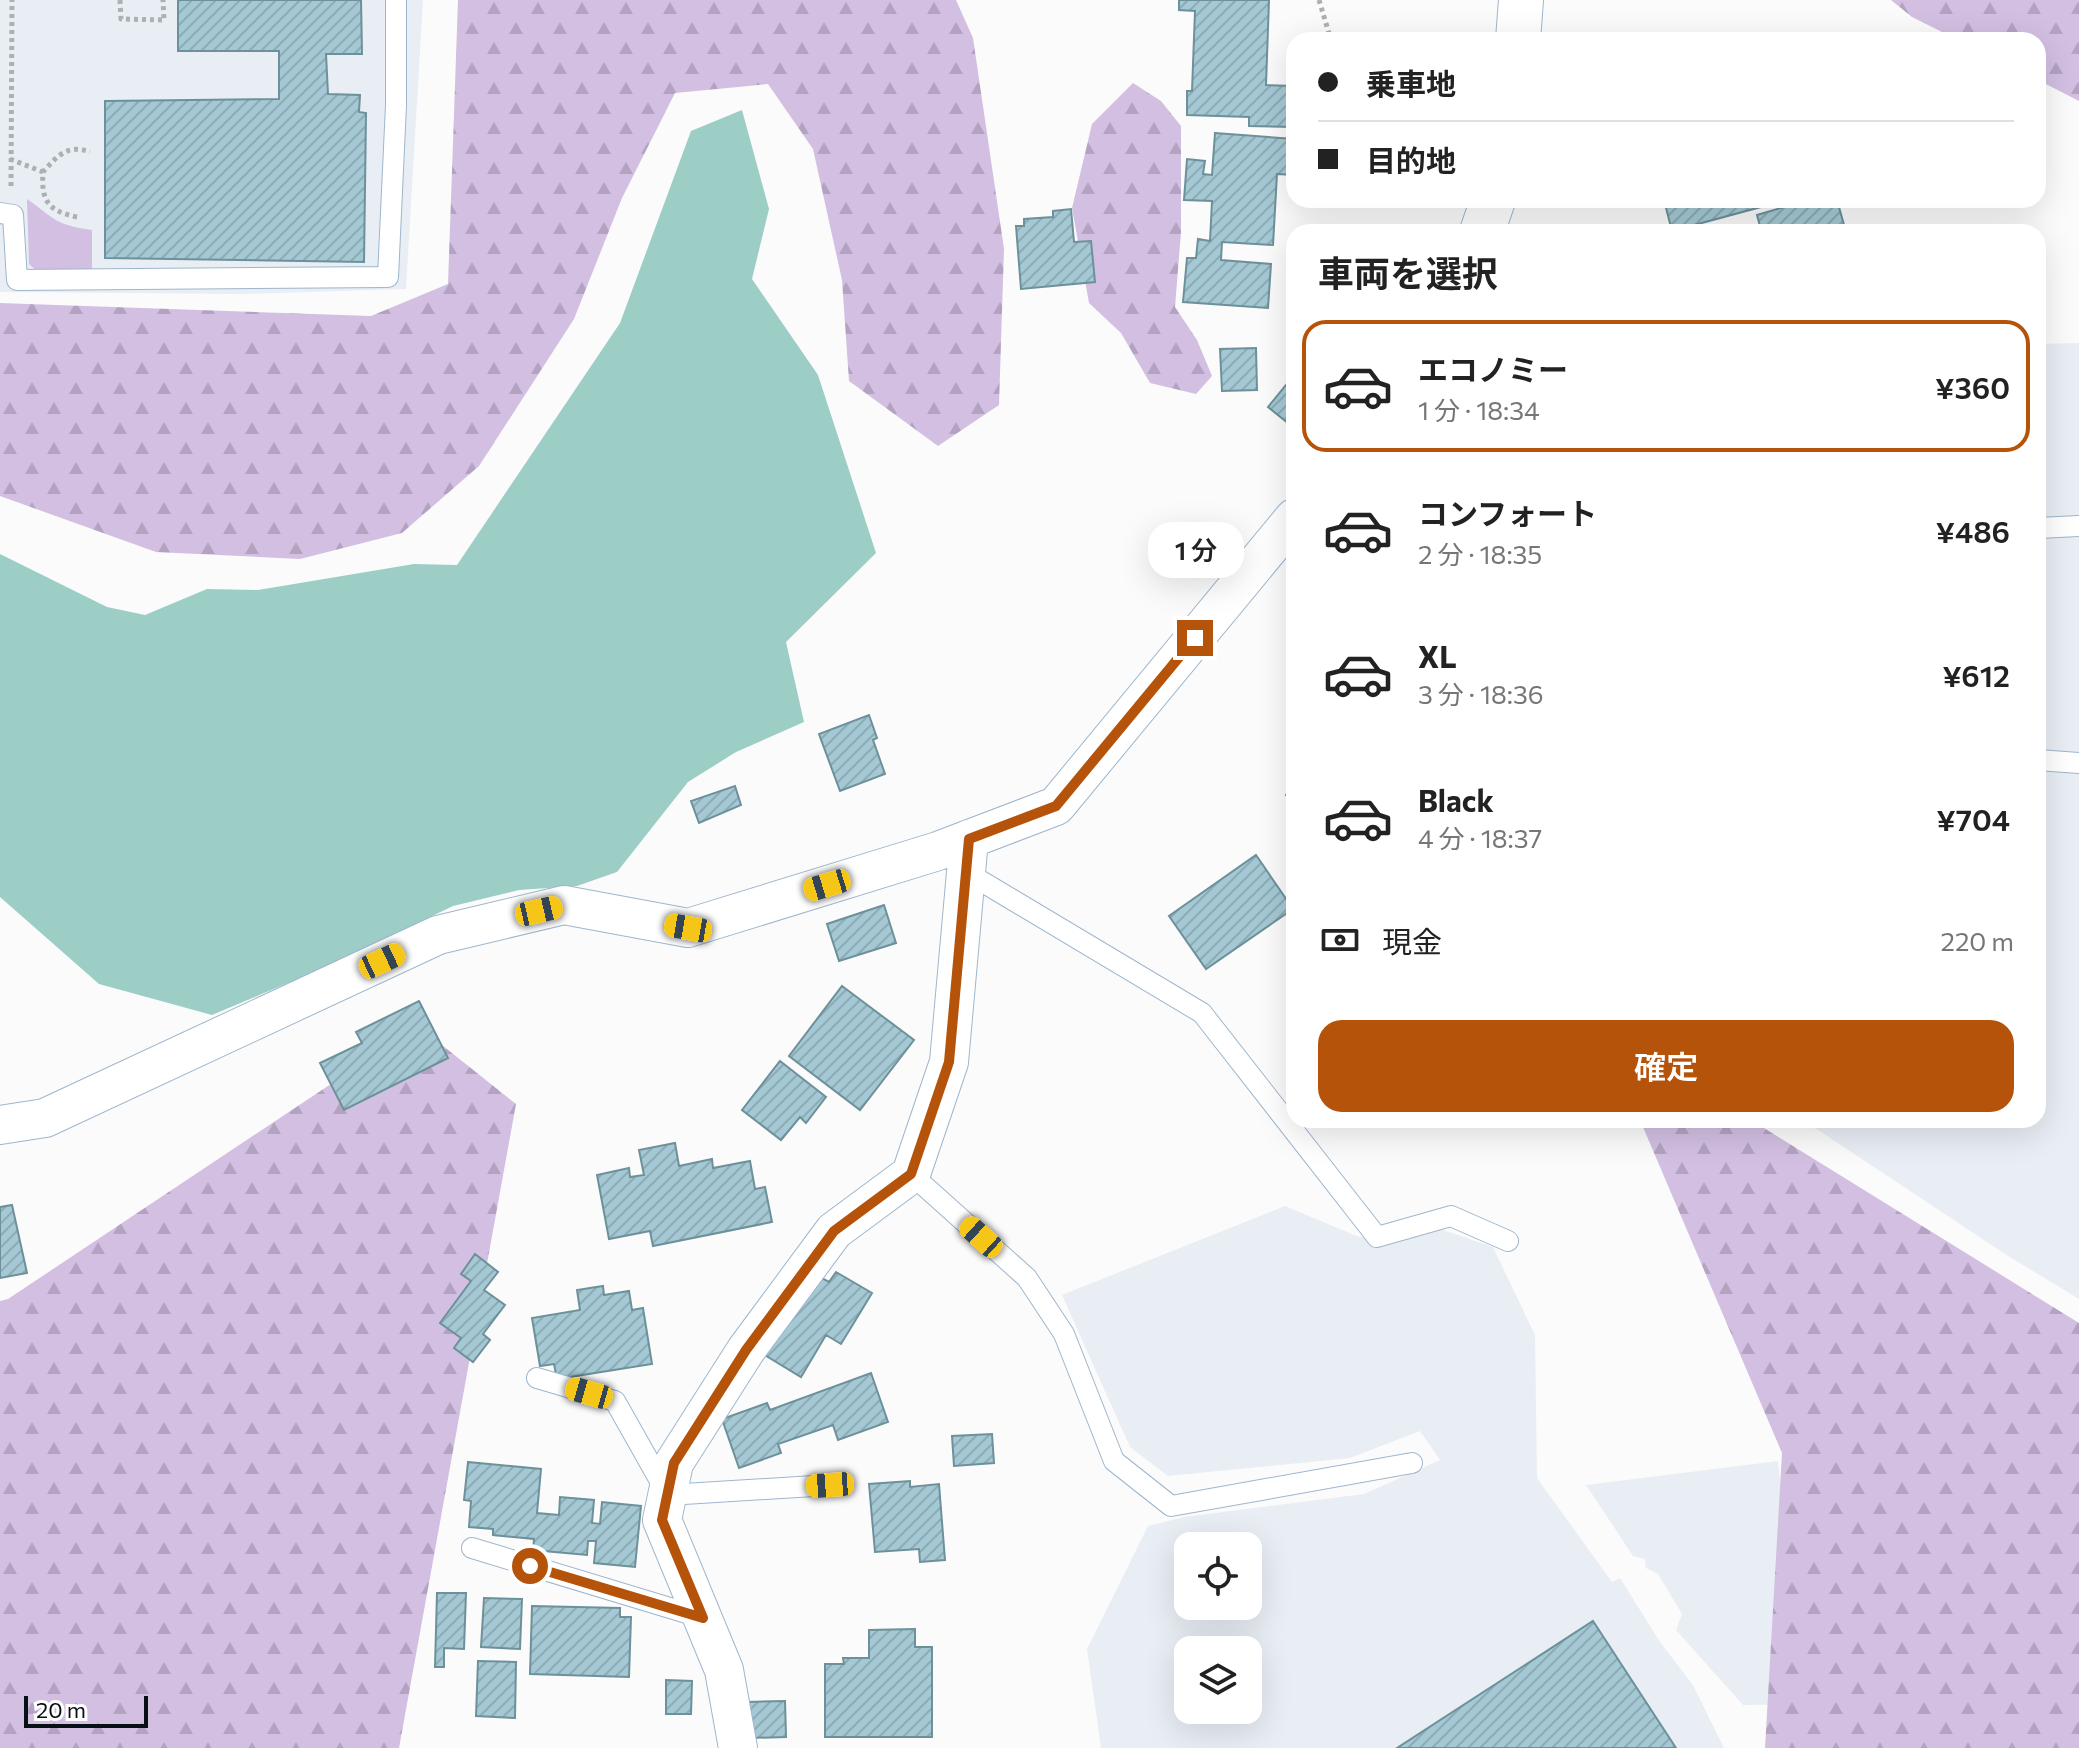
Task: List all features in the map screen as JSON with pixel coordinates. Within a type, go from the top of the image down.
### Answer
[{"type":"street","points":[[1519,32],[1521,0]]},
{"type":"street","points":[[0,1125],[45,1118],[438,935],[564,905],[688,928],[938,851],[967,855],[1056,806],[1286,528]]},
{"type":"street","points":[[738,1748],[724,1670],[662,1520],[674,1463],[746,1350],[834,1231],[911,1174],[949,1062],[967,855]]},
{"type":"lane","points":[[6,214],[17,280],[388,277],[396,105],[396,0]]},
{"type":"lane","points":[[2046,528],[2079,526]]},
{"type":"lane","points":[[2046,761],[2079,763]]},
{"type":"lane","points":[[967,855],[1202,1013],[1286,1121]]},
{"type":"lane","points":[[1292,1128],[1377,1237],[1451,1216],[1508,1241]]},
{"type":"lane","points":[[911,1174],[1027,1278],[1064,1334],[1114,1461],[1171,1506],[1412,1463]]},
{"type":"lane","points":[[537,1378],[615,1401],[668,1495],[830,1485]]},
{"type":"lane","points":[[472,1548],[703,1618]]},
{"type":"path","points":[[6,214],[10,159],[12,0]]},
{"type":"path","points":[[120,0],[121,19],[164,20],[163,0]]},
{"type":"path","points":[[1319,0],[1329,32]]},
{"type":"path","points":[[77,217],[62,214],[50,204],[42,193],[43,172],[67,149],[79,148],[90,152]]},
{"type":"path","points":[[10,159],[43,172]]},
{"type":"shaded area","points":[[0,0],[423,0],[406,289],[243,294],[0,292]]},
{"type":"shaded area","points":[[742,110],[769,209],[752,279],[818,375],[876,553],[786,642],[804,722],[736,752],[688,782],[617,872],[577,886],[519,890],[453,906],[328,966],[212,1015],[99,984],[0,897],[0,554],[107,607],[145,615],[207,589],[258,590],[414,564],[457,565],[620,323],[691,131]]},
{"type":"shaded area","points":[[2079,343],[2079,1299],[2005,1254],[1815,1128],[2046,1128],[2046,344]]},
{"type":"shaded area","points":[[1285,1206],[1359,1237],[1395,1228],[1443,1230],[1493,1247],[1535,1335],[1537,1478],[1612,1582],[1620,1578],[1660,1642],[1693,1685],[1724,1748],[1101,1748],[1087,1649],[1148,1526],[1184,1517],[1364,1494],[1440,1460],[1420,1431],[1350,1458],[1168,1476],[1130,1447],[1062,1295]]},
{"type":"shaded area","points":[[1778,1461],[1804,1704],[1743,1705],[1676,1630],[1682,1614],[1658,1574],[1646,1568],[1645,1559],[1633,1556],[1586,1485]]},
{"type":"green space","points":[[458,0],[956,0],[973,38],[1004,249],[999,405],[938,446],[849,381],[842,280],[813,149],[768,84],[675,93],[622,198],[574,319],[479,466],[402,533],[300,559],[156,552],[0,496],[0,303],[371,316],[448,284]]},
{"type":"green space","points":[[1891,0],[2079,0],[2079,101],[2046,84],[2046,32],[1942,32],[1912,17]]},
{"type":"green space","points":[[1133,83],[1161,101],[1181,126],[1181,232],[1175,307],[1197,340],[1212,376],[1196,394],[1150,383],[1121,333],[1089,303],[1072,208],[1092,124]]},
{"type":"green space","points":[[27,199],[63,223],[92,230],[92,271],[39,273],[29,264]]},
{"type":"green space","points":[[418,1026],[516,1104],[399,1748],[0,1748],[0,1301],[8,1299]]},
{"type":"green space","points":[[1643,1128],[1764,1128],[2079,1323],[2079,1748],[1765,1748],[1782,1453]]},
{"type":"building","points":[[178,0],[361,0],[362,54],[326,54],[328,94],[360,95],[359,112],[366,113],[364,262],[105,258],[105,101],[279,99],[279,51],[178,51]]},
{"type":"building","points":[[1179,0],[1269,0],[1266,85],[1286,86],[1286,127],[1249,126],[1249,117],[1187,115],[1187,91],[1192,91],[1195,11],[1179,10]]},
{"type":"building","points":[[1215,133],[1286,138],[1286,175],[1277,174],[1273,245],[1222,242],[1221,260],[1271,264],[1268,308],[1183,302],[1187,258],[1196,258],[1198,239],[1210,241],[1212,201],[1184,200],[1187,159],[1205,161],[1203,174],[1212,175]]},
{"type":"building","points":[[1666,208],[1757,208],[1698,224],[1670,224]]},
{"type":"building","points":[[1781,208],[1839,208],[1844,224],[1759,224],[1757,215]]},
{"type":"building","points":[[1071,209],[1074,242],[1091,241],[1095,282],[1021,289],[1016,226],[1024,226],[1024,219],[1053,217],[1053,211]]},
{"type":"building","points":[[1256,348],[1257,390],[1222,391],[1220,349]]},
{"type":"building","points":[[1286,385],[1286,422],[1268,407]]},
{"type":"building","points":[[869,715],[877,738],[873,740],[885,774],[840,791],[819,734]]},
{"type":"building","points":[[735,786],[741,805],[699,823],[691,801]]},
{"type":"building","points":[[1256,855],[1286,899],[1286,914],[1206,969],[1169,916]]},
{"type":"building","points":[[884,905],[896,943],[839,961],[827,924]]},
{"type":"building","points":[[842,986],[914,1040],[860,1110],[789,1056]]},
{"type":"building","points":[[419,1001],[448,1058],[344,1110],[320,1063],[362,1043],[356,1032]]},
{"type":"building","points":[[780,1061],[826,1097],[806,1123],[800,1117],[781,1140],[742,1110]]},
{"type":"building","points":[[675,1143],[679,1166],[712,1159],[713,1168],[750,1161],[755,1189],[765,1187],[772,1222],[653,1246],[650,1231],[609,1239],[597,1175],[629,1168],[630,1177],[644,1175],[639,1150]]},
{"type":"building","points":[[12,1205],[27,1273],[0,1278],[0,1207]]},
{"type":"building","points":[[475,1254],[498,1272],[484,1290],[505,1305],[483,1334],[490,1340],[473,1362],[454,1348],[461,1338],[440,1323],[471,1281],[461,1274]]},
{"type":"building","points":[[836,1272],[872,1293],[841,1344],[826,1335],[801,1377],[763,1354],[818,1276],[829,1282]]},
{"type":"building","points":[[603,1286],[604,1295],[629,1291],[632,1310],[643,1308],[652,1364],[557,1379],[554,1364],[540,1366],[532,1318],[580,1310],[577,1290]]},
{"type":"building","points":[[871,1373],[888,1422],[838,1440],[833,1425],[778,1444],[781,1453],[739,1468],[722,1419],[767,1403],[770,1410]]},
{"type":"building","points":[[992,1434],[994,1463],[954,1466],[952,1436]]},
{"type":"building","points":[[468,1462],[541,1469],[537,1513],[559,1515],[560,1497],[594,1500],[592,1523],[600,1524],[602,1502],[641,1506],[635,1567],[594,1563],[596,1541],[588,1541],[587,1555],[533,1550],[534,1539],[493,1535],[493,1529],[469,1527],[471,1501],[464,1500]]},
{"type":"building","points":[[910,1481],[910,1487],[939,1484],[945,1560],[920,1562],[919,1549],[875,1552],[869,1484]]},
{"type":"building","points":[[437,1593],[466,1593],[464,1649],[444,1648],[444,1667],[435,1667]]},
{"type":"building","points":[[484,1598],[522,1599],[520,1649],[481,1647]]},
{"type":"building","points":[[532,1606],[620,1608],[620,1617],[631,1617],[629,1677],[530,1674]]},
{"type":"building","points":[[1593,1621],[1676,1748],[1397,1748]]},
{"type":"building","points":[[915,1629],[915,1647],[932,1647],[932,1737],[825,1737],[825,1664],[844,1664],[843,1658],[869,1658],[869,1630]]},
{"type":"building","points":[[478,1661],[516,1662],[515,1718],[476,1716]]},
{"type":"building","points":[[666,1680],[692,1681],[691,1714],[666,1714]]},
{"type":"building","points":[[785,1701],[786,1737],[749,1738],[748,1702]]},
{"type":"route","points":[[530,1566],[703,1618],[662,1520],[674,1463],[746,1350],[834,1231],[911,1174],[949,1062],[969,839],[1056,806],[1195,638]]}]
